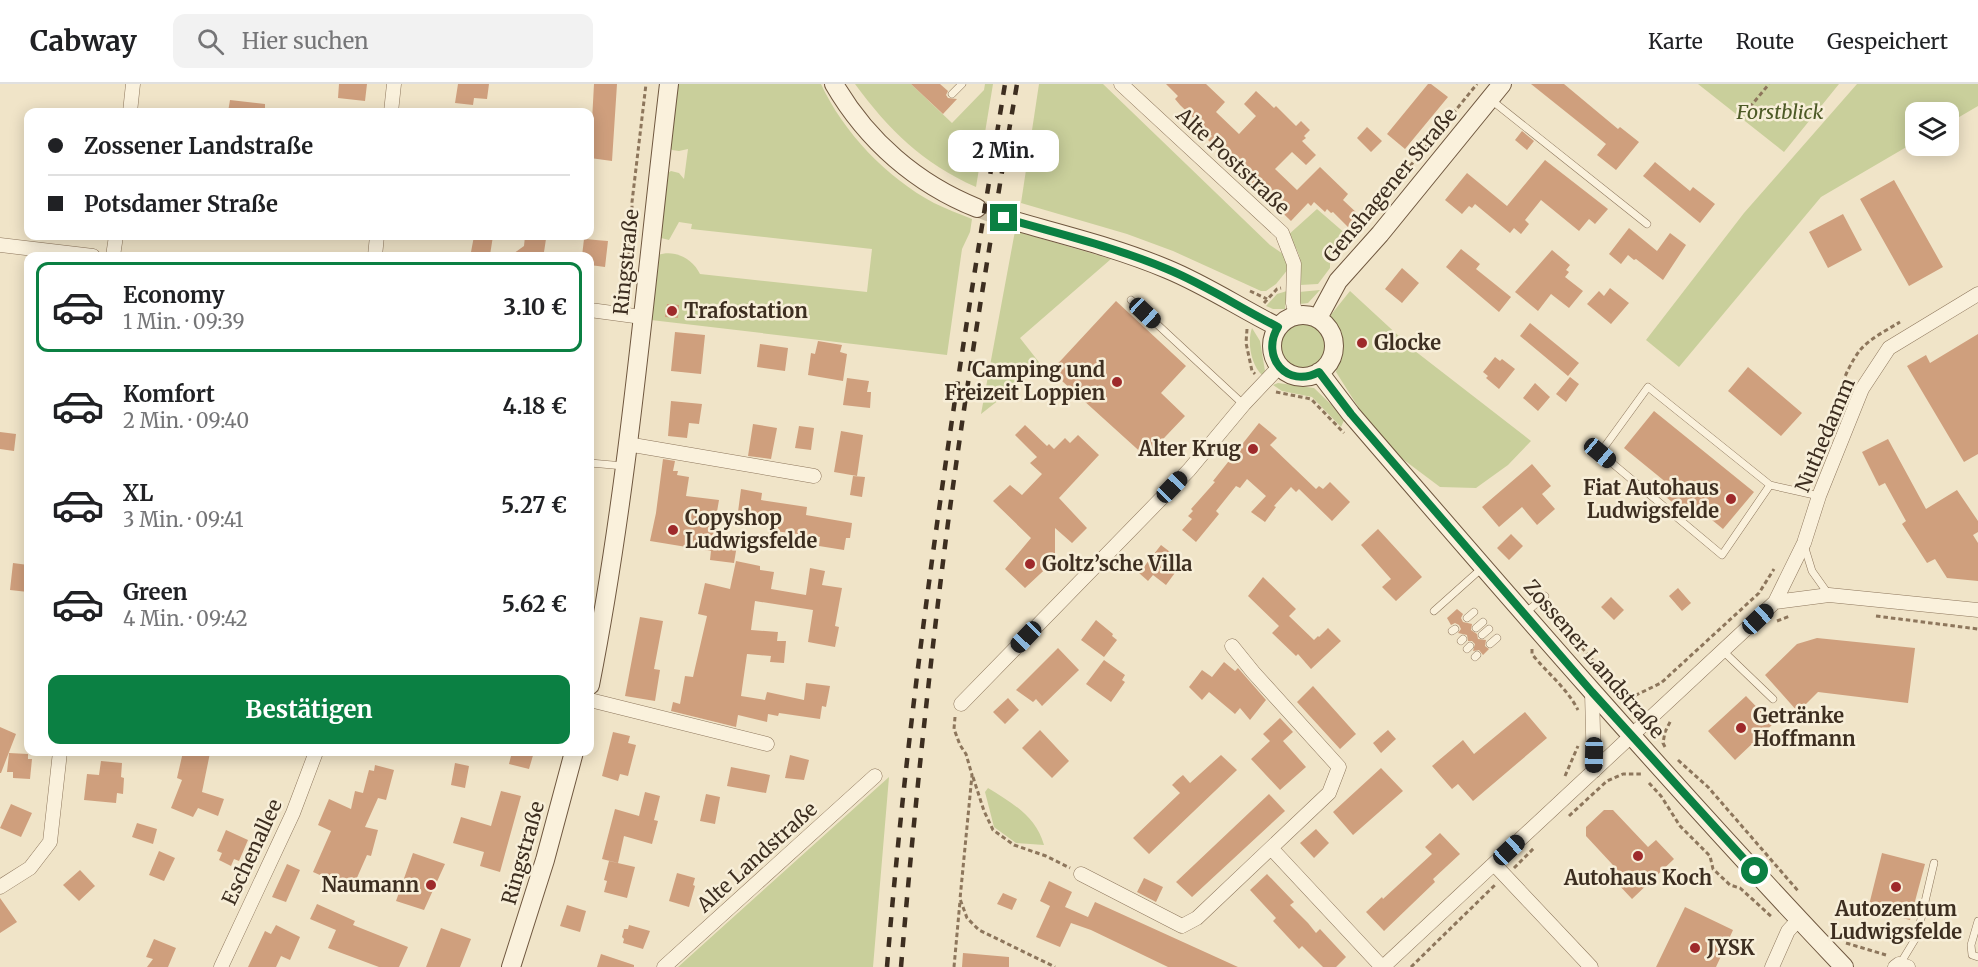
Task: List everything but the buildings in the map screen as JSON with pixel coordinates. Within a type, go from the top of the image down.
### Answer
[{"type":"main road","name":"Ringstraße","points":[[594,663],[627,444],[669,84]]},
{"type":"main road","points":[[834,84],[863,127],[886,151],[943,193],[977,208]]},
{"type":"main road","name":"Genshagener Straße","points":[[1318,318],[1338,281],[1380,234],[1502,84]]},
{"type":"main road","points":[[1004,218],[1116,251],[1167,269],[1208,287],[1278,327]]},
{"type":"main road","points":[[1296,315],[1318,318],[1329,328],[1334,342],[1330,362],[1309,377],[1288,374],[1279,367],[1274,357],[1271,347],[1273,336],[1278,327],[1296,315]]},
{"type":"main road","name":"Zossener Landstraße","points":[[1319,372],[1351,414],[1632,736],[1793,925],[1844,967]]},
{"type":"main road","name":"Ringstraße","points":[[511,967],[545,860],[573,756]]},
{"type":"street","points":[[130,108],[133,84]]},
{"type":"street","points":[[391,108],[394,84]]},
{"type":"street","name":"Alte Poststraße","points":[[1121,84],[1282,233],[1294,264],[1293,303],[1296,315]]},
{"type":"street","points":[[0,245],[59,252]]},
{"type":"street","name":"Nuthedamm","points":[[1383,967],[1775,602],[1804,543],[1819,496],[1862,390],[1889,348],[1978,294]]},
{"type":"street","points":[[594,310],[642,316]]},
{"type":"street","points":[[961,704],[1188,470],[1279,367]]},
{"type":"street","points":[[627,444],[814,476]]},
{"type":"street","points":[[1775,602],[1829,595],[1978,610]]},
{"type":"street","points":[[1081,873],[1182,926],[1197,918],[1329,793],[1339,767],[1232,646]]},
{"type":"street","points":[[1592,692],[1594,771]]},
{"type":"street","points":[[594,701],[767,744]]},
{"type":"street","points":[[0,887],[30,868],[50,842],[60,756]]},
{"type":"street","name":"Eschenallee","points":[[221,967],[293,813],[314,756]]},
{"type":"street","name":"Alte Landstraße","points":[[664,967],[876,776]]},
{"type":"street","points":[[1271,848],[1383,967]]},
{"type":"street","points":[[1494,864],[1591,967]]},
{"type":"street","points":[[1772,967],[1793,925]]},
{"type":"lane","points":[[952,94],[962,84]]},
{"type":"lane","points":[[1490,99],[1647,224]]},
{"type":"lane","points":[[1131,300],[1244,404]]},
{"type":"lane","points":[[1770,485],[1722,555],[1600,453],[1647,387],[1770,485],[1819,496]]},
{"type":"lane","points":[[594,463],[624,466]]},
{"type":"lane","points":[[1804,543],[1812,571],[1829,595]]},
{"type":"lane","points":[[1434,611],[1483,567]]},
{"type":"lane","points":[[1524,614],[1545,596]]},
{"type":"lane","points":[[1467,618],[1474,612]]},
{"type":"lane","points":[[1476,628],[1483,622]]},
{"type":"lane","points":[[1482,635],[1489,629]]},
{"type":"lane","points":[[1490,644],[1497,638]]},
{"type":"lane","points":[[1723,651],[1773,699]]},
{"type":"lane","points":[[1901,966],[1917,936],[1934,863]]},
{"type":"lane","points":[[1978,921],[1971,945],[1972,955],[1978,957]]},
{"type":"path","points":[[624,314],[633,221],[632,202],[646,84]]},
{"type":"path","points":[[1402,176],[1477,84]]},
{"type":"path","points":[[1745,113],[1769,84]]},
{"type":"path","points":[[1264,384],[1252,371],[1246,342],[1247,329],[1267,299]]},
{"type":"path","points":[[1770,628],[1777,621],[1797,613]]},
{"type":"path","points":[[1865,614],[1978,629]]},
{"type":"path","points":[[961,704],[956,714],[954,729],[966,754],[984,811],[993,830],[1014,845],[1046,856],[1081,873]]},
{"type":"path","points":[[1668,751],[1663,742],[1665,732],[1671,720],[1678,713]]},
{"type":"path","points":[[1676,758],[1708,787],[1800,893]]},
{"type":"path","points":[[1565,819],[1607,781],[1623,774],[1642,774],[1661,796],[1680,826],[1710,856],[1713,869],[1730,885],[1740,888],[1793,925]]},
{"type":"path","points":[[954,967],[972,775]]},
{"type":"path","points":[[1411,967],[1540,843]]},
{"type":"path","points":[[960,899],[967,918],[979,930],[1055,967]]},
{"type":"path","points":[[1838,935],[1846,943],[1891,957],[1901,966]]},
{"type":"green space","points":[[675,84],[821,84],[841,119],[883,167],[934,203],[972,219],[970,232],[962,249],[947,355],[651,320],[658,255],[664,253],[683,257],[693,264],[700,274],[867,292],[872,249],[691,229],[692,224],[679,222],[669,240],[661,238],[666,174],[671,171],[679,173],[684,179],[688,149],[672,150],[669,146]]},
{"type":"green space","points":[[855,84],[911,84],[952,123],[984,90],[985,84],[993,84],[976,187],[939,167],[908,144]]},
{"type":"green space","points":[[1039,84],[1103,84],[1270,245],[1286,256],[1289,268],[1276,284],[1266,291],[1261,291],[1173,251],[1127,234],[1021,203]]},
{"type":"green space","name":"Forstblick","points":[[1698,84],[1839,84],[1784,152]]},
{"type":"green space","points":[[1857,84],[1978,84],[1978,106],[1959,117],[1959,102],[1905,102],[1905,148],[1821,197],[1679,367],[1646,340],[1744,213]]},
{"type":"green space","points":[[1317,209],[1347,235],[1330,258],[1330,268],[1318,284],[1300,285],[1300,259],[1296,248],[1287,236]]},
{"type":"green space","points":[[1015,231],[1111,259],[1020,338],[1042,366],[981,414]]},
{"type":"green space","points":[[1320,290],[1308,303],[1300,304],[1299,292]]},
{"type":"green space","points":[[1287,291],[1285,309],[1273,309],[1266,306],[1277,294]]},
{"type":"green space","points":[[1350,291],[1415,351],[1531,441],[1508,465],[1476,488],[1440,487],[1396,454],[1369,424],[1336,372],[1341,343],[1337,326],[1330,316]]},
{"type":"green space","points":[[1302,322],[1319,329],[1326,346],[1319,363],[1302,370],[1285,363],[1278,346],[1285,329]]},
{"type":"green space","points":[[1252,328],[1260,341],[1265,371],[1262,375],[1251,353]]},
{"type":"green space","points":[[1278,383],[1314,388],[1345,418],[1341,427],[1312,397],[1282,391],[1273,385]]},
{"type":"green space","points":[[889,777],[873,967],[678,967]]},
{"type":"green space","points":[[988,788],[1029,818],[1044,845],[1016,843],[994,827],[985,792]]},
{"type":"tunnel","points":[[977,208],[1004,218]]},
{"type":"railway","points":[[887,967],[922,634],[953,414],[1005,84]]},
{"type":"railway","points":[[901,967],[921,752],[946,538],[979,311],[1017,84]]},
{"type":"place","name":"Trafostation","points":[[672,311]]},
{"type":"place","name":"Glocke","points":[[1362,343]]},
{"type":"place","name":"Camping und Freizeit Loppien","points":[[1117,382]]},
{"type":"place","name":"Alter Krug","points":[[1253,449]]},
{"type":"place","name":"Fiat Autohaus Ludwigsfelde","points":[[1731,499]]},
{"type":"place","name":"Copyshop Ludwigsfelde","points":[[673,530]]},
{"type":"place","name":"Goltz’sche Villa","points":[[1030,564]]},
{"type":"place","name":"Getränke Hoffmann","points":[[1741,728]]},
{"type":"place","name":"Autohaus Koch","points":[[1638,856]]},
{"type":"place","name":"Naumann","points":[[431,885]]},
{"type":"place","name":"Autozentum Ludwigsfelde","points":[[1896,887]]},
{"type":"place","name":"JYSK","points":[[1695,948]]},
{"type":"route","points":[[1004,218],[1116,251],[1167,269],[1208,287],[1278,327],[1271,347],[1279,367],[1288,374],[1298,377],[1309,377],[1319,372],[1351,414],[1592,692],[1755,871]]}]
